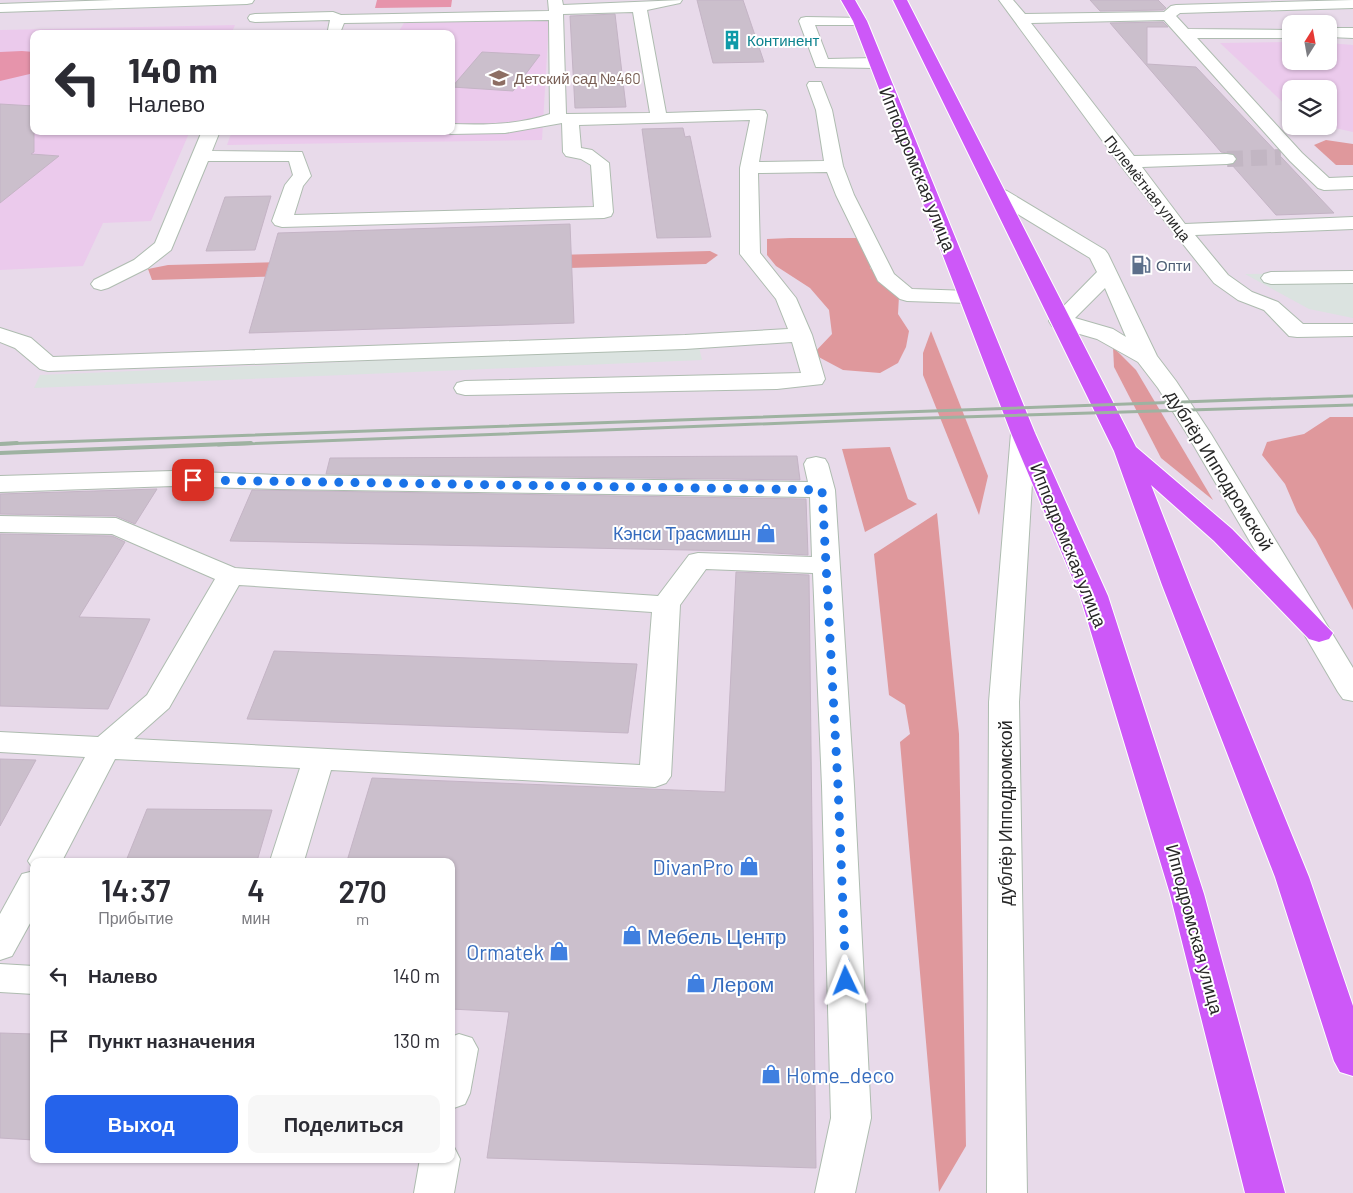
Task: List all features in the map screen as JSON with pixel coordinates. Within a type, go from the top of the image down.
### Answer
[{"type":"highway","name":"Ипподромская улица","points":[[848,0],[860,20],[1023,433],[1094,596],[1187,894],[1265,1193]]},
{"type":"highway","points":[[900,0],[1000,196],[1060,322],[1126,451],[1176,585],[1292,877],[1353,1061]]},
{"type":"highway","points":[[1126,451],[1223,535],[1319,633]]},
{"type":"street","points":[[0,8],[103,3],[247,0]]},
{"type":"street","points":[[250,30],[264,0]]},
{"type":"street","points":[[368,12],[639,7],[675,0]]},
{"type":"street","name":"Пулемётная улица","points":[[1006,0],[1126,162],[1221,279],[1245,296],[1271,306],[1297,331],[1353,330]]},
{"type":"street","points":[[1020,19],[1170,9],[1353,4]]},
{"type":"street","points":[[1251,6],[1282,29]]},
{"type":"street","points":[[639,7],[659,118]]},
{"type":"street","points":[[255,18],[315,10],[333,16],[336,24],[494,23],[555,8]]},
{"type":"street","points":[[202,156],[296,156],[302,176],[294,185],[282,221],[604,212],[600,163],[586,154],[572,152],[564,119],[555,8]]},
{"type":"street","points":[[1170,9],[1184,34],[1288,157],[1324,184],[1353,183]]},
{"type":"street","points":[[860,20],[806,21],[822,64],[876,63]]},
{"type":"street","points":[[1184,34],[1282,33]]},
{"type":"street","points":[[1338,33],[1353,33]]},
{"type":"street","points":[[815,85],[824,110],[840,195],[885,277],[908,295],[969,297]]},
{"type":"street","points":[[455,129],[506,130],[564,119],[759,115],[749,168],[750,254],[786,298],[801,335],[814,379],[777,382],[466,388]]},
{"type":"street","points":[[102,284],[141,264],[164,246],[210,135]]},
{"type":"street","points":[[1126,162],[1226,159]]},
{"type":"street","points":[[749,168],[834,166]]},
{"type":"street","points":[[1000,196],[1098,254],[1146,357]]},
{"type":"street","points":[[1180,230],[1353,223]]},
{"type":"street","points":[[1060,322],[1108,272]]},
{"type":"street","points":[[1271,278],[1353,277]]},
{"type":"street","name":"дублёр Ипподромской","points":[[1060,322],[1105,334],[1146,357],[1168,386],[1199,434],[1353,692]]},
{"type":"street","points":[[0,335],[23,343],[48,364],[685,342],[801,335]]},
{"type":"street","name":"дублёр Ипподромской","points":[[1007,1193],[1004,702],[1023,433]]},
{"type":"street","points":[[0,484],[141,480],[287,482],[819,477],[826,565],[838,786],[851,1118],[835,1193]]},
{"type":"street","points":[[0,524],[116,526],[230,576],[666,605]]},
{"type":"street","points":[[0,742],[655,776],[666,605],[698,561],[826,565]]},
{"type":"street","points":[[47,858],[105,748],[158,700],[230,576]]},
{"type":"street","points":[[288,858],[319,758]]},
{"type":"street","points":[[0,947],[30,891]]},
{"type":"street","points":[[0,978],[30,980]]},
{"type":"street","points":[[455,1071],[459,1049]]},
{"type":"street","points":[[434,1193],[439,1163]]},
{"type":"shaded area","points":[[377,0],[452,0],[451,7],[375,8]]},
{"type":"shaded area","name":"Детский сад №460","points":[[549,20],[542,140],[227,145],[231,135],[455,135],[455,30],[400,30],[404,23]]},
{"type":"shaded area","points":[[235,25],[233,30],[30,30],[30,135],[188,135],[151,221],[103,223],[83,266],[0,270],[0,30]]},
{"type":"shaded area","points":[[1282,42],[1282,70],[1338,70],[1338,44],[1353,45],[1353,132],[1337,128],[1337,80],[1282,80],[1282,102],[1220,43]]},
{"type":"shaded area","points":[[0,52],[30,52],[30,74],[0,81]]},
{"type":"shaded area","points":[[1326,140],[1353,144],[1353,165],[1336,165],[1314,145]]},
{"type":"shaded area","points":[[858,238],[878,244],[870,268],[899,296],[898,314],[909,331],[906,347],[898,363],[880,373],[843,370],[813,354],[832,334],[829,310],[810,288],[776,266],[767,255],[767,239]]},
{"type":"shaded area","points":[[710,251],[718,255],[706,264],[152,280],[148,269],[168,265]]},
{"type":"shaded area","points":[[1353,273],[1353,318],[1309,309],[1245,274]]},
{"type":"shaded area","points":[[931,331],[988,476],[979,515],[923,375],[923,353]]},
{"type":"shaded area","points":[[699,347],[702,360],[34,388],[40,375]]},
{"type":"shaded area","points":[[1113,347],[1136,370],[1213,500],[1161,458],[1114,367]]},
{"type":"shaded area","points":[[1330,417],[1353,417],[1353,610],[1316,540],[1297,512],[1285,484],[1262,455],[1267,442],[1304,434]]},
{"type":"shaded area","points":[[890,447],[908,499],[917,504],[865,532],[842,449]]},
{"type":"shaded area","points":[[937,513],[959,734],[966,1146],[939,1192],[900,742],[910,734],[905,705],[889,695],[874,554]]},
{"type":"building","name":"Континент","points":[[697,0],[743,0],[764,62],[713,63]]},
{"type":"building","points":[[1090,0],[1158,0],[1166,8],[1163,10],[1100,11]]},
{"type":"building","points":[[615,14],[626,107],[575,108],[570,16]]},
{"type":"building","points":[[1163,22],[1168,27],[1147,27],[1147,64],[1196,67],[1334,213],[1276,215],[1232,165],[1238,159],[1234,154],[1221,152],[1110,23]]},
{"type":"building","points":[[482,52],[540,55],[513,91],[455,87],[455,84]]},
{"type":"building","points":[[0,104],[30,106],[30,135],[34,135],[34,152],[31,154],[59,156],[0,203]]},
{"type":"building","points":[[683,128],[685,137],[690,136],[711,237],[657,238],[642,129]]},
{"type":"building","points":[[271,196],[255,250],[206,251],[225,197]]},
{"type":"building","points":[[570,224],[574,323],[249,333],[278,233]]},
{"type":"building","points":[[797,456],[800,480],[326,474],[330,458]]},
{"type":"building","points":[[157,489],[135,524],[116,516],[0,514],[0,494]]},
{"type":"building","points":[[252,490],[806,499],[808,555],[738,551],[230,541]]},
{"type":"building","points":[[0,534],[112,536],[125,542],[79,617],[150,619],[108,709],[0,706]]},
{"type":"building","points":[[736,572],[809,575],[816,1168],[487,1158],[509,1012],[455,1009],[455,858],[348,858],[372,778],[725,792]]},
{"type":"building","points":[[274,651],[637,664],[628,733],[247,719]]},
{"type":"building","points":[[0,759],[36,760],[0,826]]},
{"type":"building","points":[[147,809],[272,810],[258,858],[127,858]]},
{"type":"building","points":[[0,1033],[30,1034],[30,1140],[0,1138]]},
{"type":"tunnel","points":[[1227,159],[1281,157]]},
{"type":"railway","points":[[17,443],[0,444],[1353,396]]},
{"type":"railway","points":[[218,445],[864,420],[1353,405]]},
{"type":"railway","points":[[0,453],[251,443]]},
{"type":"place","name":"Континент","points":[[732,40]]},
{"type":"place","name":"Детский сад №460","points":[[499,78]]},
{"type":"place","name":"Опти","points":[[1141,265]]},
{"type":"place","name":"Кэнси Трасмишн","points":[[766,533]]},
{"type":"place","name":"DivanPro","points":[[749,866]]},
{"type":"place","name":"Мебель Центр","points":[[632,935]]},
{"type":"place","name":"Ormatek","points":[[559,951]]},
{"type":"place","name":"Лером","points":[[696,983]]},
{"type":"place","name":"Home_deco","points":[[771,1074]]},
{"type":"route","points":[[193,480],[822,490],[838,786],[846,981]]}]
